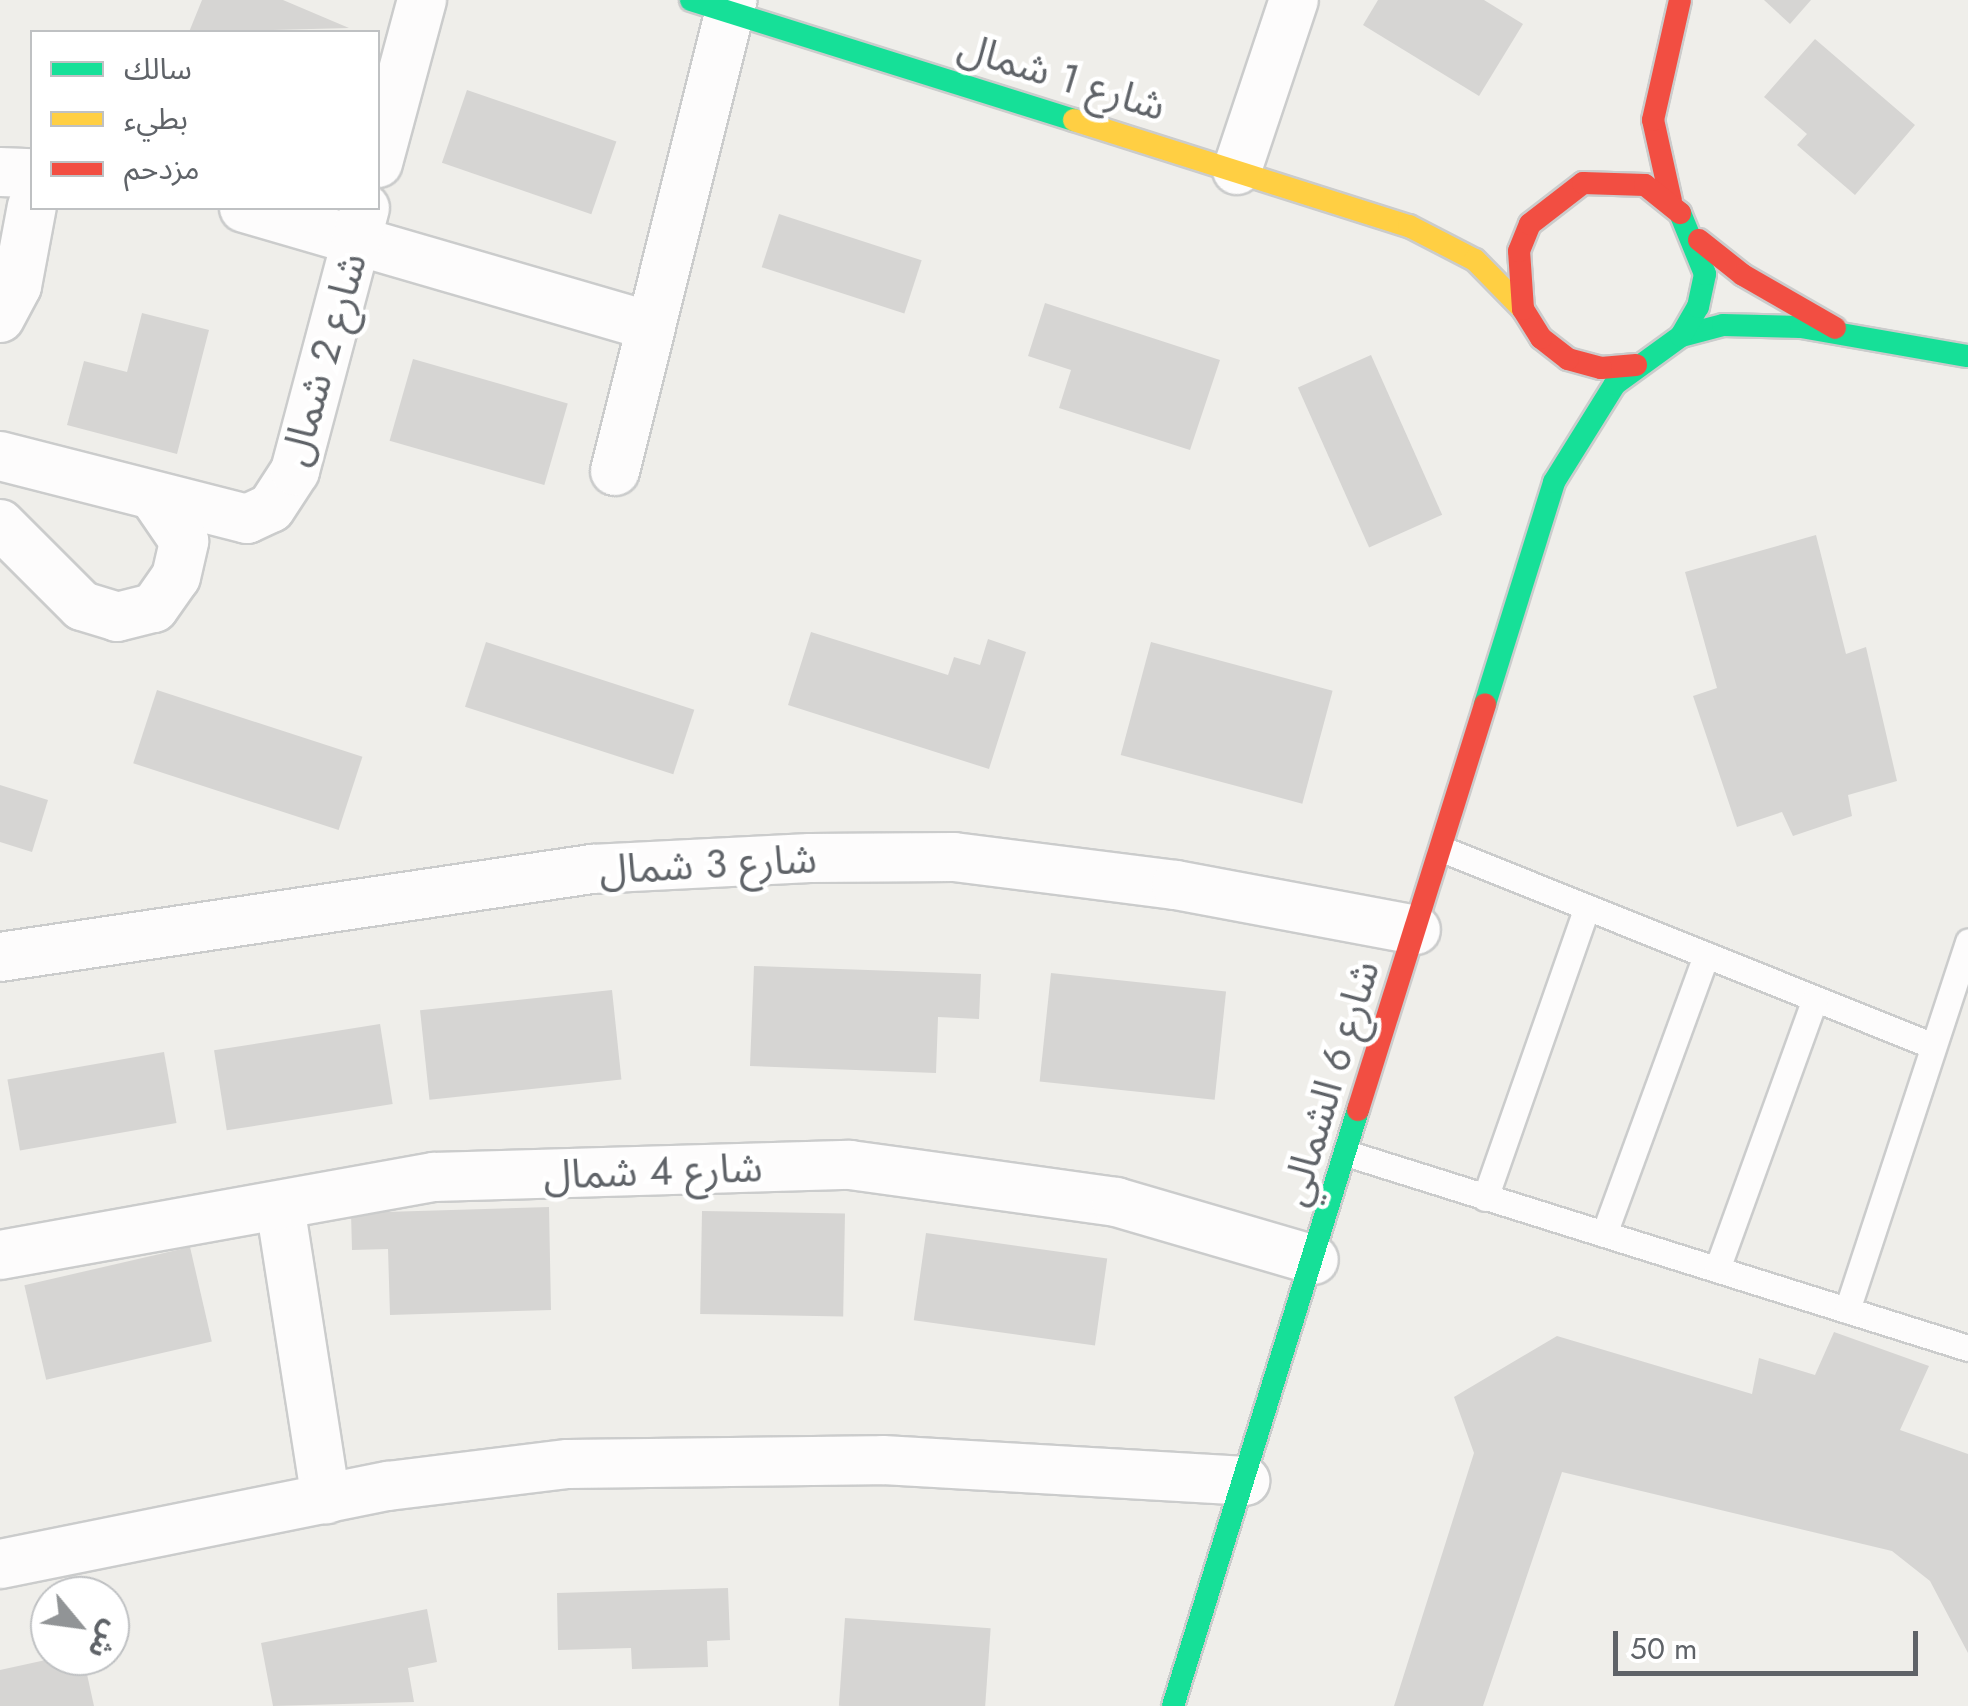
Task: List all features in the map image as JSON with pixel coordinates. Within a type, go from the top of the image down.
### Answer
[{"type":"street","points":[[380,156],[422,0]]},
{"type":"street","points":[[1237,170],[1294,0]]},
{"type":"street","points":[[1680,0],[1653,120],[1671,201],[1699,240],[1743,275],[1842,332]]},
{"type":"street","points":[[615,471],[650,326],[717,4]]},
{"type":"street","name":"شارع 1 شمال","points":[[717,4],[1410,226],[1484,266],[1523,310]]},
{"type":"street","points":[[1550,381],[1540,338],[1523,310],[1520,223],[1583,183],[1653,120]]},
{"type":"street","points":[[0,172],[30,173]]},
{"type":"street","points":[[1583,183],[1644,185],[1671,201]]},
{"type":"street","points":[[0,318],[17,286],[31,210]]},
{"type":"street","points":[[261,210],[361,222],[650,326]]},
{"type":"street","name":"شارع 2 شمال","points":[[0,456],[156,500],[247,519],[271,508],[295,471],[361,222]]},
{"type":"street","name":"شارع 1 شمال","points":[[1410,226],[1460,224]]},
{"type":"street","points":[[1681,336],[1698,307],[1705,274],[1699,240]]},
{"type":"street","points":[[1540,338],[1585,363],[1636,365],[1681,336],[1723,325],[1842,332],[1968,356]]},
{"type":"street","name":"شارع 6 الشمالي","points":[[1173,1706],[1554,482],[1594,412],[1636,365]]},
{"type":"street","name":"شارع 6 الشمالي","points":[[1554,427],[1554,482]]},
{"type":"street","points":[[0,524],[82,606],[117,617],[154,608],[176,577],[184,541],[156,500]]},
{"type":"street","name":"شارع 3 شمال","points":[[0,957],[592,869],[810,858],[954,857],[1176,885],[1416,930]]},
{"type":"street","name":"شارع 4 شمال","points":[[0,1255],[434,1177],[850,1165],[1116,1202],[1314,1260]]},
{"type":"street","points":[[280,1206],[326,1499]]},
{"type":"street","points":[[0,1564],[326,1499],[568,1464],[883,1460],[1245,1481]]},
{"type":"lane","points":[[1442,849],[1931,1046]]},
{"type":"lane","points":[[1485,1198],[1588,907]]},
{"type":"lane","points":[[1847,1310],[1968,942]]},
{"type":"lane","points":[[1604,1234],[1706,954]]},
{"type":"lane","points":[[1717,1269],[1815,998]]},
{"type":"lane","points":[[1346,1154],[1967,1344]]},
{"type":"building","points":[[202,0],[283,0],[349,28],[269,30],[190,30]]},
{"type":"building","points":[[1378,0],[1484,0],[1523,24],[1479,96],[1363,25]]},
{"type":"building","points":[[1764,0],[1811,0],[1790,24]]},
{"type":"building","points":[[1815,39],[1915,125],[1855,195],[1797,145],[1807,134],[1764,97]]},
{"type":"building","points":[[467,90],[616,141],[591,214],[442,163]]},
{"type":"building","points":[[779,214],[922,260],[904,314],[762,267]]},
{"type":"building","points":[[1045,303],[1220,360],[1190,450],[1059,408],[1071,370],[1028,356]]},
{"type":"building","points":[[142,313],[209,330],[177,454],[67,425],[84,361],[127,372]]},
{"type":"building","points":[[1371,355],[1442,515],[1369,547],[1298,388]]},
{"type":"building","points":[[413,359],[568,403],[544,485],[390,441]]},
{"type":"building","points":[[1816,535],[1846,654],[1866,647],[1897,781],[1848,795],[1852,816],[1793,836],[1782,812],[1737,827],[1693,696],[1717,688],[1685,572]]},
{"type":"building","points":[[811,632],[948,675],[954,657],[980,665],[988,639],[1026,652],[989,769],[788,705]]},
{"type":"building","points":[[486,642],[694,710],[673,774],[465,707]]},
{"type":"building","points":[[1151,642],[1333,691],[1302,804],[1121,755]]},
{"type":"building","points":[[157,690],[362,757],[339,830],[133,763]]},
{"type":"building","points":[[0,785],[48,800],[32,852],[0,842]]},
{"type":"building","points":[[754,966],[981,974],[979,1019],[938,1017],[936,1073],[750,1066]]},
{"type":"building","points":[[1051,973],[1226,991],[1215,1100],[1040,1081]]},
{"type":"building","points":[[612,990],[621,1080],[429,1100],[420,1010]]},
{"type":"building","points":[[380,1024],[393,1104],[227,1130],[214,1050]]},
{"type":"building","points":[[164,1052],[177,1123],[20,1151],[7,1080]]},
{"type":"building","points":[[549,1207],[551,1310],[390,1315],[388,1249],[352,1250],[351,1213]]},
{"type":"building","points":[[702,1211],[845,1213],[843,1316],[700,1314]]},
{"type":"building","points":[[926,1233],[1107,1258],[1095,1346],[914,1320]]},
{"type":"building","points":[[190,1247],[212,1342],[46,1380],[24,1285]]},
{"type":"building","points":[[1834,1332],[1929,1366],[1900,1430],[1968,1454],[1968,1653],[1930,1581],[1892,1551],[1562,1472],[1483,1706],[1394,1706],[1474,1453],[1454,1397],[1557,1336],[1752,1394],[1759,1358],[1815,1375]]},
{"type":"building","points":[[728,1588],[730,1640],[707,1641],[708,1667],[632,1669],[631,1648],[558,1650],[557,1593]]},
{"type":"building","points":[[427,1609],[437,1662],[408,1668],[414,1702],[273,1706],[261,1643]]},
{"type":"building","points":[[845,1618],[991,1628],[985,1706],[839,1706]]},
{"type":"building","points":[[30,1663],[30,1676],[87,1676],[94,1706],[0,1706],[0,1670]]},
{"type":"traffic: fast","points":[[691,0],[1074,120]]},
{"type":"traffic: fast","points":[[1485,704],[1554,482],[1615,384],[1681,336],[1698,307],[1705,274],[1680,213]]},
{"type":"traffic: fast","points":[[1681,336],[1723,325],[1801,327],[1968,356]]},
{"type":"traffic: fast","points":[[1173,1706],[1358,1110]]},
{"type":"traffic: slow","points":[[1074,120],[1409,226],[1475,260],[1523,309]]},
{"type":"traffic: jam","points":[[1671,201],[1653,120],[1680,0]]},
{"type":"traffic: jam","points":[[1636,365],[1601,368],[1568,359],[1541,338],[1523,309],[1519,251],[1530,224],[1583,183],[1645,185],[1680,213]]},
{"type":"traffic: jam","points":[[1699,240],[1743,275],[1835,328]]},
{"type":"traffic: jam","points":[[1358,1110],[1485,704]]}]
